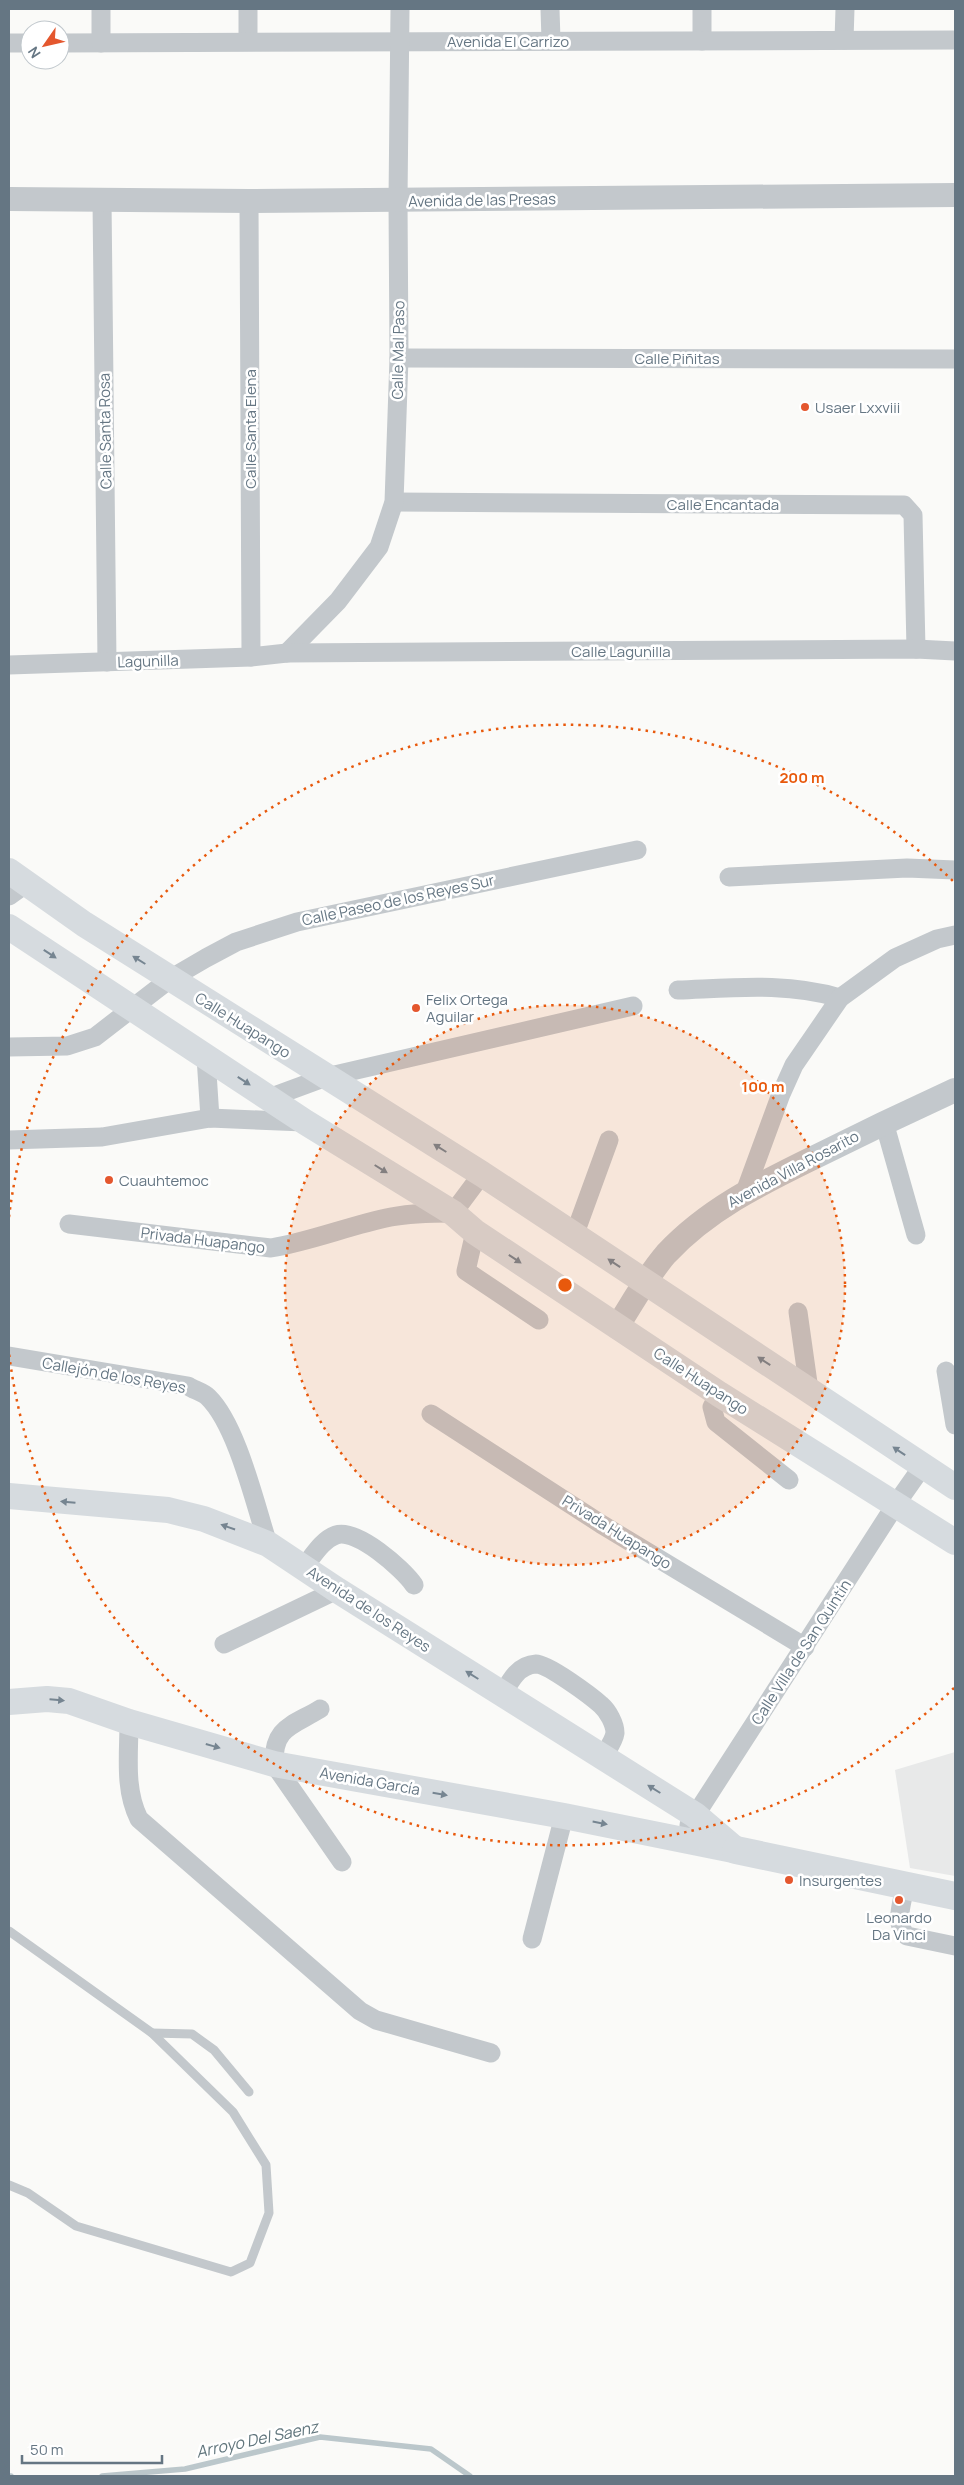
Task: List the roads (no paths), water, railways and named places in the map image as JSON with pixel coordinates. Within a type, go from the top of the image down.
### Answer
[{"type":"main road","name":"Calle Huapango","points":[[15,883],[84,924],[482,1174],[922,1467],[955,1487]]},
{"type":"main road","name":"Calle Huapango","points":[[9,927],[305,1122],[453,1213],[474,1232],[719,1394],[955,1542]]},
{"type":"main road","name":"Avenida de los Reyes","points":[[9,1496],[168,1510],[212,1522],[268,1544],[337,1590],[695,1815]]},
{"type":"main road","name":"Avenida García","points":[[9,1702],[47,1699],[70,1701],[129,1722],[274,1764],[680,1838],[955,1896]]},
{"type":"main road","name":"Avenida García","points":[[695,1815],[736,1850]]},
{"type":"street","points":[[101,9],[101,43]]},
{"type":"street","points":[[248,9],[248,41]]},
{"type":"street","name":"Calle Mal Paso","points":[[287,653],[338,601],[379,547],[394,502],[399,358],[400,9]]},
{"type":"street","points":[[550,9],[551,40]]},
{"type":"street","points":[[702,9],[702,41]]},
{"type":"street","points":[[844,40],[845,9]]},
{"type":"street","name":"Avenida El Carrizo","points":[[70,43],[955,40]]},
{"type":"street","name":"Avenida de las Presas","points":[[9,199],[249,201],[955,195]]},
{"type":"street","name":"Calle Santa Rosa","points":[[102,200],[107,662]]},
{"type":"street","name":"Calle Santa Elena","points":[[249,201],[251,657]]},
{"type":"street","name":"Calle Piñitas","points":[[399,358],[955,359]]},
{"type":"street","name":"Calle Encantada","points":[[394,502],[904,505],[913,515],[916,649]]},
{"type":"street","name":"Calle Lagunilla","points":[[287,653],[916,649],[955,651]]},
{"type":"street","name":"Lagunilla","points":[[9,665],[251,657],[287,653]]},
{"type":"street","name":"Calle Paseo de los Reyes Sur","points":[[9,1047],[67,1046],[95,1037],[170,979],[236,942],[280,926],[637,850]]},
{"type":"street","points":[[729,877],[907,868],[955,870]]},
{"type":"street","points":[[745,1192],[780,1094],[794,1065],[840,998],[895,958],[937,939],[955,935]]},
{"type":"street","points":[[678,990],[784,987],[818,992],[840,998]]},
{"type":"street","points":[[269,1098],[326,1077],[633,1006]]},
{"type":"street","points":[[206,1057],[210,1118]]},
{"type":"street","name":"Avenida Villa Rosarito","points":[[617,1327],[644,1283],[666,1255],[693,1228],[745,1192],[884,1122],[955,1090]]},
{"type":"street","points":[[9,1140],[102,1137],[210,1118],[305,1122]]},
{"type":"street","points":[[884,1122],[916,1235]]},
{"type":"street","points":[[574,1236],[609,1140]]},
{"type":"street","points":[[453,1213],[482,1174]]},
{"type":"street","name":"Privada Huapango","points":[[69,1224],[272,1248],[294,1244],[390,1217],[420,1213],[453,1213]]},
{"type":"street","points":[[474,1232],[466,1271],[539,1320]]},
{"type":"street","points":[[798,1312],[809,1390]]},
{"type":"street","name":"Callejón de los Reyes","points":[[9,1356],[188,1386],[207,1396],[221,1412],[231,1432],[268,1544]]},
{"type":"street","points":[[946,1371],[955,1425]]},
{"type":"street","points":[[719,1394],[712,1407],[716,1422],[790,1480]]},
{"type":"street","name":"Privada Huapango","points":[[431,1414],[602,1524],[805,1647]]},
{"type":"street","name":"Calle Villa de San Quintín","points":[[680,1838],[896,1504],[922,1467]]},
{"type":"street","points":[[304,1568],[324,1542],[338,1534],[351,1536],[386,1555],[406,1573],[414,1585]]},
{"type":"street","points":[[224,1644],[337,1590]]},
{"type":"street","points":[[503,1694],[514,1675],[524,1668],[536,1664],[547,1667],[602,1706],[611,1719],[615,1732],[604,1757]]},
{"type":"street","points":[[320,1709],[281,1733],[274,1747],[274,1764],[342,1862]]},
{"type":"street","points":[[129,1722],[128,1787],[132,1805],[139,1819],[360,2011],[376,2020],[492,2052]]},
{"type":"street","points":[[532,1939],[564,1816]]},
{"type":"street","points":[[905,1886],[899,1924],[901,1931],[907,1936],[955,1946]]},
{"type":"lane","points":[[9,1931],[152,2033],[233,2112],[266,2165],[269,2212],[250,2263],[231,2272],[76,2226],[28,2193],[9,2185]]},
{"type":"lane","points":[[152,2033],[192,2034],[214,2050],[250,2092]]},
{"type":"waterway","name":"Arroyo Del Saenz","points":[[102,2476],[185,2469],[320,2437],[431,2449],[470,2476]]},
{"type":"place","name":"Usaer Lxxviii","points":[[805,407]]},
{"type":"place","name":"Felix Ortega Aguilar","points":[[416,1008]]},
{"type":"place","name":"Cuauhtemoc","points":[[109,1180]]},
{"type":"place","name":"Insurgentes","points":[[789,1880]]},
{"type":"place","name":"Leonardo Da Vinci","points":[[899,1900]]}]
